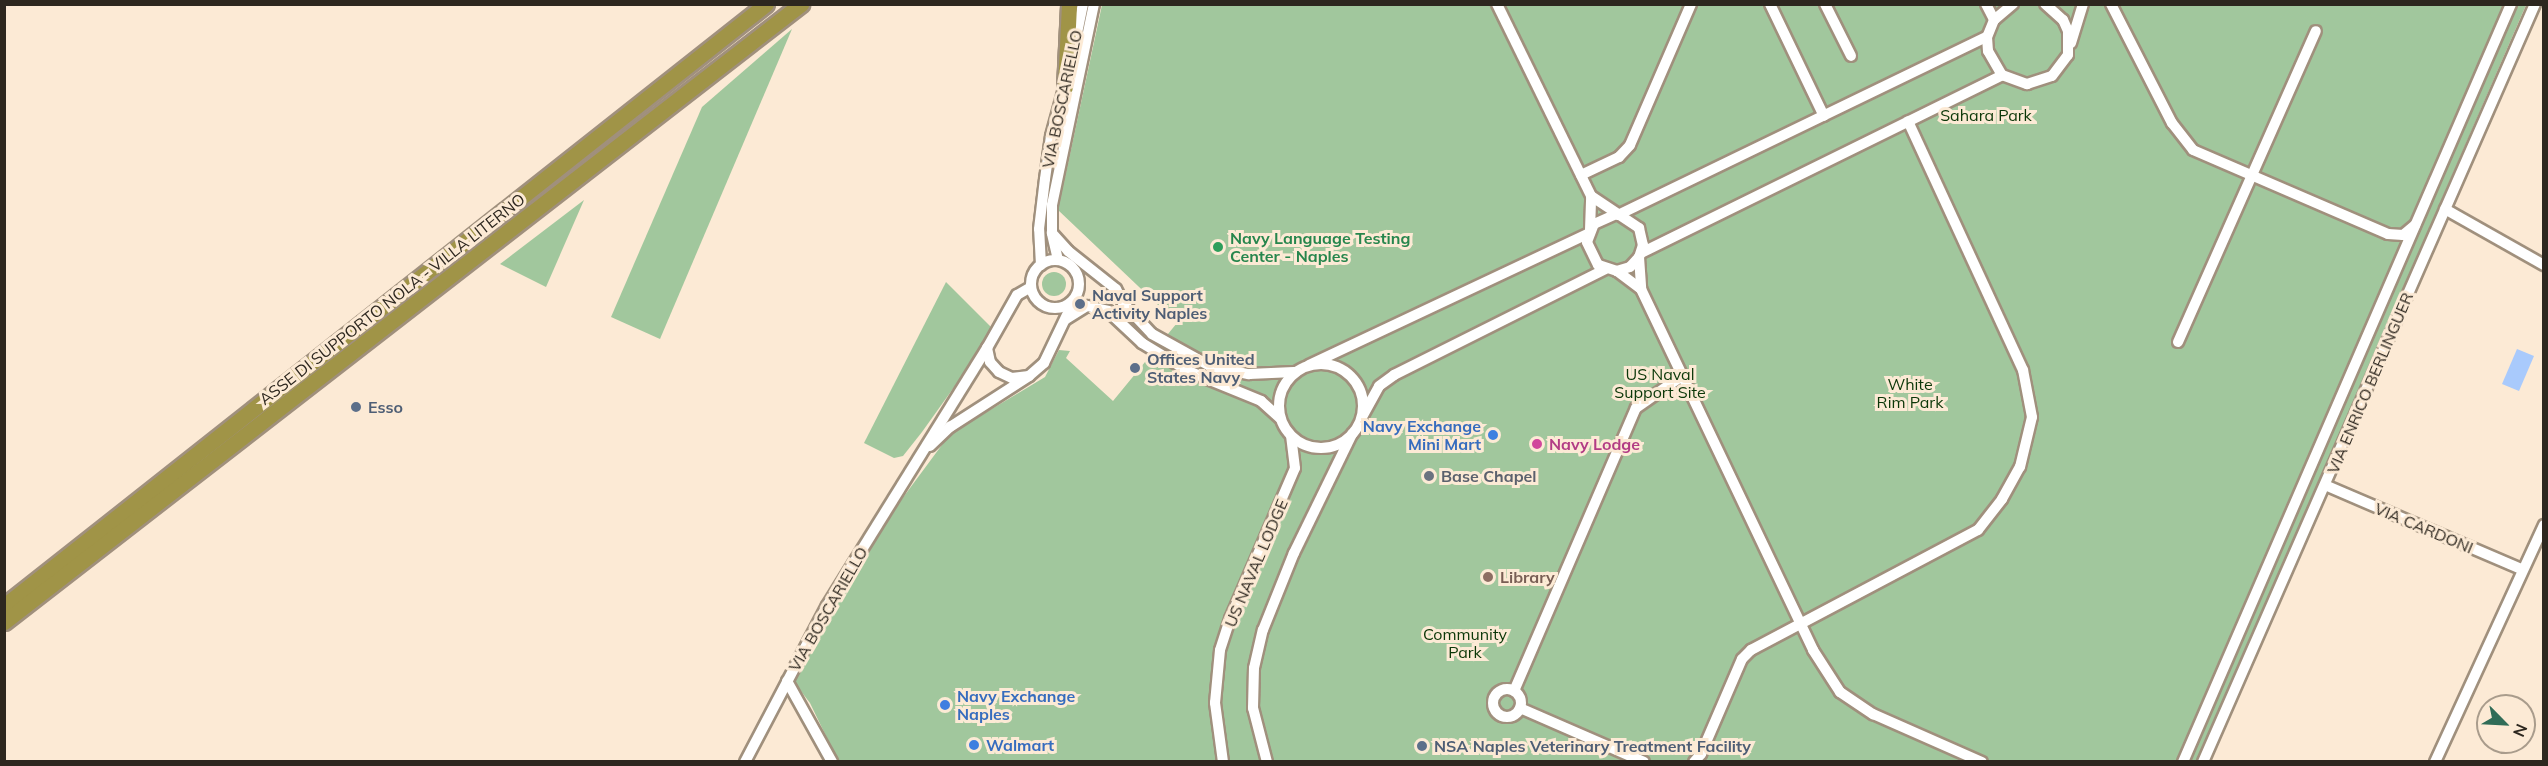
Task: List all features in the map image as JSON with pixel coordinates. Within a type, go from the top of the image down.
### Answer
[{"type":"highway","name":"ASSE DI SUPPORTO NOLA - VILLA LITERNO","points":[[4,606],[766,4]]},
{"type":"highway","name":"ASSE DI SUPPORTO NOLA - VILLA LITERNO","points":[[4,622],[801,4]]},
{"type":"highway","points":[[1065,87],[1069,4]]},
{"type":"street","name":"VIA BOSCARIELLO","points":[[1041,265],[1039,229],[1051,136],[1065,87],[1083,4]]},
{"type":"street","name":"VIA BOSCARIELLO","points":[[1058,260],[1052,233],[1052,205],[1094,4]]},
{"type":"street","points":[[1497,4],[1591,196],[1616,215],[1639,228],[1641,289],[1800,622],[1840,692],[1873,714],[1982,762]]},
{"type":"street","points":[[1581,175],[1619,157],[1630,145],[1691,4]]},
{"type":"street","points":[[1770,4],[1824,116]]},
{"type":"street","points":[[1826,4],[1851,56]]},
{"type":"street","points":[[1986,4],[1994,20]]},
{"type":"street","points":[[2013,4],[1994,20],[1987,37],[1993,64],[2002,75],[2014,82],[2040,82],[2062,67],[2068,55],[2083,4]]},
{"type":"street","points":[[2045,4],[2059,15],[2068,31],[2068,55]]},
{"type":"street","points":[[2110,4],[2182,139],[2193,150],[2388,234],[2403,235],[2418,223]]},
{"type":"street","points":[[2183,762],[2511,4]]},
{"type":"street","name":"VIA ENRICO BERLINGUER","points":[[2203,762],[2535,4]]},
{"type":"street","points":[[2178,342],[2316,31]]},
{"type":"street","points":[[1052,233],[1116,289],[1123,303],[1152,334],[1210,366],[1249,374],[1294,372],[1589,231],[1600,219],[1616,215],[1987,37]]},
{"type":"street","points":[[1267,762],[1253,708],[1254,668],[1263,630],[1294,553],[1352,434],[1379,386],[1394,375],[1611,270],[1630,267],[1640,255],[2002,75]]},
{"type":"street","points":[[1694,762],[1701,754],[1742,658],[1800,622],[1978,530],[2002,499],[2020,467],[2032,417],[2023,370],[1908,121]]},
{"type":"street","points":[[1591,196],[1588,251],[1611,270],[1641,289]]},
{"type":"street","points":[[2445,209],[2544,265]]},
{"type":"street","points":[[2388,234],[2398,249],[2400,264]]},
{"type":"street","points":[[1058,260],[1073,268],[1078,277],[1074,300],[1062,308],[1046,307],[1035,298],[1031,287],[1032,276],[1041,265],[1058,260]]},
{"type":"street","points":[[1078,277],[1094,272]]},
{"type":"street","name":"VIA BOSCARIELLO","points":[[745,762],[788,681],[916,459],[987,348],[1017,295],[1031,287]]},
{"type":"street","name":"VIA BOSCARIELLO","points":[[916,459],[950,427],[1029,376],[1044,363],[1074,300]]},
{"type":"street","points":[[1066,319],[1087,306],[1108,311],[1142,343],[1188,371],[1260,401],[1280,419],[1291,436],[1302,444],[1322,448],[1342,443],[1352,434]]},
{"type":"street","points":[[987,348],[990,362],[999,372],[1012,378],[1029,376]]},
{"type":"street","points":[[1309,365],[1334,365],[1355,380],[1363,404],[1362,417]]},
{"type":"street","points":[[1280,419],[1280,393],[1294,372]]},
{"type":"street","points":[[1644,762],[1520,708],[1514,691],[1636,408],[1682,376]]},
{"type":"street","name":"US NAVAL LODGE","points":[[1223,762],[1215,703],[1220,650],[1230,619],[1295,468],[1291,436]]},
{"type":"street","name":"VIA CARDONI","points":[[2325,485],[2523,570]]},
{"type":"street","points":[[2435,762],[2544,525]]},
{"type":"street","points":[[788,681],[832,762]]},
{"type":"street","points":[[1514,691],[1498,693],[1494,708],[1507,717],[1520,708]]},
{"type":"green space","name":"US Naval Support Site","points":[[1102,5],[2526,5],[2198,761],[838,761],[810,703],[794,682],[876,534],[950,434],[1045,377],[1059,350],[1070,351],[1066,358],[1113,401],[1177,323],[1058,210]]},
{"type":"green space","points":[[792,29],[660,339],[611,317],[702,107]]},
{"type":"green space","points":[[584,200],[546,287],[500,264]]},
{"type":"green space","points":[[1054,272],[1059,273],[1065,279],[1065,289],[1059,295],[1054,296],[1049,295],[1043,289],[1042,284],[1043,279],[1049,273]]},
{"type":"green space","points":[[946,282],[991,327],[977,355],[922,432],[903,456],[894,458],[864,443]]},
{"type":"water","points":[[2517,349],[2534,356],[2519,391],[2502,384]]},
{"type":"place","name":"Navy Language Testing Center - Naples","points":[[1218,247]]},
{"type":"place","name":"Naval Support Activity Naples","points":[[1080,304]]},
{"type":"place","name":"Offices United States Navy","points":[[1135,368]]},
{"type":"place","name":"Esso","points":[[356,407]]},
{"type":"place","name":"Navy Exchange Mini Mart","points":[[1493,435]]},
{"type":"place","name":"Navy Lodge","points":[[1537,444]]},
{"type":"place","name":"Base Chapel","points":[[1429,476]]},
{"type":"place","name":"Library","points":[[1488,577]]},
{"type":"place","name":"Navy Exchange Naples","points":[[945,705]]},
{"type":"place","name":"Walmart","points":[[974,745]]},
{"type":"place","name":"NSA Naples Veterinary Treatment Facility","points":[[1422,746]]},
{"type":"park label","name":"Sahara Park","points":[[1986,115]]},
{"type":"park label","name":"White Rim Park","points":[[1910,393]]},
{"type":"park label","name":"Community Park","points":[[1465,643]]}]
